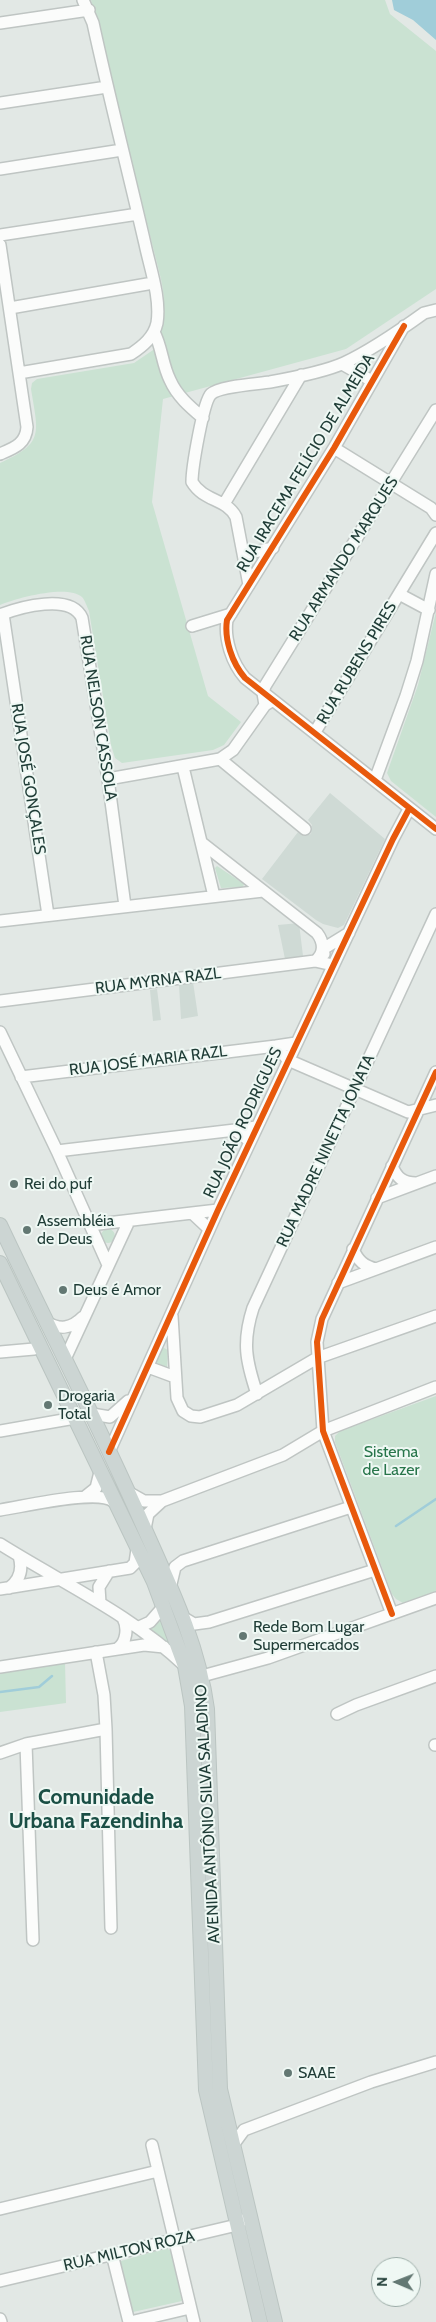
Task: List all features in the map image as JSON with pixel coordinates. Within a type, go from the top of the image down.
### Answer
[{"type":"main road","points":[[0,1225],[48,1327],[42,1352]]},
{"type":"main road","points":[[1,1269],[75,1418],[164,1606]]},
{"type":"main road","name":"AVENIDA ANTÔNIO SILVA SALADINO","points":[[48,1327],[92,1414],[172,1586],[193,1643],[202,1676],[208,1736],[220,2089],[275,2322]]},
{"type":"main road","points":[[75,1418],[84,1419],[90,1424],[116,1478],[128,1491]]},
{"type":"main road","points":[[164,1606],[172,1586]]},
{"type":"main road","name":"AVENIDA ANTÔNIO SILVA SALADINO","points":[[164,1606],[185,1666],[192,1706],[200,1970],[206,2090],[260,2322]]},
{"type":"street","points":[[0,23],[86,5],[138,214],[158,309],[154,332],[145,344],[131,354],[19,373]]},
{"type":"street","points":[[0,103],[107,87]]},
{"type":"street","points":[[0,169],[122,150]]},
{"type":"street","points":[[0,235],[138,214]]},
{"type":"street","points":[[0,245],[27,427],[26,436],[19,445],[0,454]]},
{"type":"street","points":[[10,308],[153,283]]},
{"type":"street","points":[[249,585],[236,517],[232,510],[224,504],[201,494],[192,482],[206,404],[213,392],[301,375],[342,364],[424,312],[434,310]]},
{"type":"street","name":"RUA IRACEMA FELÍCIO DE ALMEIDA","points":[[226,628],[231,614],[334,448],[404,326]]},
{"type":"street","points":[[154,332],[159,342],[169,379],[178,394],[203,418]]},
{"type":"street","points":[[342,364],[372,381]]},
{"type":"street","points":[[224,504],[301,375]]},
{"type":"street","name":"RUA ARMANDO MARQUES","points":[[220,759],[233,750],[267,700],[265,686],[390,483],[431,426],[436,410]]},
{"type":"street","points":[[334,448],[434,510]]},
{"type":"street","name":"RUA RUBENS PIRES","points":[[315,732],[436,533]]},
{"type":"street","name":"RUA IRACEMA FELÍCIO DE ALMEIDA","points":[[244,554],[273,548]]},
{"type":"street","points":[[424,553],[436,549]]},
{"type":"street","points":[[375,780],[406,696],[429,610],[436,574]]},
{"type":"street","name":"RUA RUBENS PIRES","points":[[399,594],[429,610]]},
{"type":"street","name":"RUA NELSON CASSOLA","points":[[1,614],[11,610],[58,603],[66,604],[80,614],[83,622],[108,779],[126,906]]},
{"type":"street","name":"RUA JOSÉ GONÇALES","points":[[1,614],[48,915]]},
{"type":"street","points":[[192,626],[231,614]]},
{"type":"street","points":[[209,621],[226,628],[238,670],[267,700],[315,732],[436,829]]},
{"type":"street","points":[[108,779],[220,759],[305,829]]},
{"type":"street","points":[[183,767],[214,896]]},
{"type":"street","name":"RUA JOÃO RODRIGUES","points":[[109,1452],[209,1229],[296,1044],[325,969],[409,809]]},
{"type":"street","points":[[202,843],[317,933],[321,939],[323,949],[320,957],[325,969]]},
{"type":"street","points":[[206,861],[210,856],[217,855]]},
{"type":"street","points":[[0,921],[263,891]]},
{"type":"street","name":"RUA MADRE NINETTA JONATA","points":[[257,1394],[247,1364],[245,1351],[245,1337],[253,1308],[436,914]]},
{"type":"street","points":[[317,933],[344,936]]},
{"type":"street","points":[[323,949],[344,936]]},
{"type":"street","name":"RUA MYRNA RAZL","points":[[0,1000],[325,969]]},
{"type":"street","points":[[0,1032],[57,1151],[108,1265]]},
{"type":"street","name":"RUA JOSÉ MARIA RAZL","points":[[21,1077],[296,1044]]},
{"type":"street","points":[[276,1046],[288,1060],[408,1112],[436,1105]]},
{"type":"street","points":[[392,1614],[323,1431],[317,1358],[318,1329],[417,1111],[434,1082]]},
{"type":"street","points":[[57,1151],[256,1127]]},
{"type":"street","points":[[235,1130],[250,1141]]},
{"type":"street","points":[[392,1166],[400,1179],[408,1183],[418,1183]]},
{"type":"street","points":[[377,1198],[436,1176]]},
{"type":"street","points":[[90,1225],[218,1210]]},
{"type":"street","points":[[192,1213],[209,1229]]},
{"type":"street","points":[[65,1359],[129,1221]]},
{"type":"street","points":[[338,1283],[436,1247]]},
{"type":"street","points":[[353,1249],[356,1258],[366,1266],[376,1269]]},
{"type":"street","points":[[172,1313],[175,1377],[179,1406],[191,1416],[200,1417],[220,1411],[257,1394],[317,1358],[436,1316]]},
{"type":"street","points":[[48,1327],[73,1326],[86,1314]]},
{"type":"street","points":[[20,1350],[27,1343],[32,1330]]},
{"type":"street","points":[[0,1352],[34,1349],[42,1352]]},
{"type":"street","points":[[148,1366],[175,1377]]},
{"type":"street","points":[[128,1491],[144,1501],[162,1501],[283,1455],[323,1431],[436,1387]]},
{"type":"street","name":"RUA JOÃO RODRIGUES","points":[[92,1414],[110,1417],[118,1413],[134,1394]]},
{"type":"street","points":[[0,1431],[75,1418]]},
{"type":"street","points":[[86,1496],[96,1488],[100,1472]]},
{"type":"street","points":[[1,1511],[86,1496],[109,1499],[114,1502]]},
{"type":"street","points":[[145,1529],[148,1514],[162,1501]]},
{"type":"street","points":[[172,1586],[175,1567],[182,1561],[351,1507]]},
{"type":"street","points":[[0,1544],[139,1627],[185,1666]]},
{"type":"street","points":[[4,1588],[133,1566],[137,1550]]},
{"type":"street","points":[[4,1588],[18,1580],[21,1566],[19,1556]]},
{"type":"street","points":[[184,1618],[194,1624],[209,1622],[375,1570]]},
{"type":"street","points":[[100,1603],[99,1587],[109,1571]]},
{"type":"street","points":[[202,1676],[268,1658],[436,1598]]},
{"type":"street","points":[[139,1627],[150,1622],[164,1606]]},
{"type":"street","points":[[117,1649],[123,1645],[126,1632],[123,1618]]},
{"type":"street","points":[[193,1643],[197,1633],[209,1622]]},
{"type":"street","points":[[0,1667],[149,1644],[164,1647]]},
{"type":"street","points":[[96,1652],[104,1695],[106,1729],[111,1928]]},
{"type":"street","points":[[337,1714],[371,1699],[436,1676]]},
{"type":"street","points":[[0,1752],[26,1744],[106,1729]]},
{"type":"street","points":[[26,1744],[33,1940]]},
{"type":"street","points":[[233,2145],[244,2130],[371,2082],[436,2062]]},
{"type":"street","points":[[228,2126],[244,2130]]},
{"type":"street","points":[[152,2145],[173,2240],[194,2322]]},
{"type":"street","points":[[0,2209],[158,2171]]},
{"type":"street","points":[[237,2225],[247,2216],[249,2209]]},
{"type":"street","name":"RUA MILTON ROZA","points":[[0,2281],[237,2225]]},
{"type":"street","points":[[112,2254],[130,2322],[190,2308]]},
{"type":"shaded area","points":[[330,793],[385,839],[344,925],[338,928],[316,920],[262,879],[298,832],[304,836],[311,834],[312,825],[308,820]]},
{"type":"shaded area","points":[[299,923],[303,956],[285,959],[278,925]]},
{"type":"shaded area","points":[[193,982],[198,1016],[181,1019],[179,985]]},
{"type":"shaded area","points":[[157,989],[161,1020],[153,1021],[150,990]]},
{"type":"green space","points":[[91,0],[385,0],[390,14],[436,51],[436,289],[346,349],[163,399],[152,502],[208,696],[241,722],[224,745],[213,750],[122,763],[115,758],[111,745],[89,611],[83,598],[75,593],[54,592],[29,596],[0,605],[0,463],[25,449],[35,435],[36,426],[31,389],[32,383],[37,379],[134,363],[156,348],[163,320],[164,303],[160,275]]},
{"type":"green space","points":[[436,612],[436,817],[391,781],[387,773],[418,685]]},
{"type":"green space","points":[[217,866],[244,884],[243,887],[221,888],[215,868]]},
{"type":"green space","points":[[105,1229],[111,1229],[115,1236],[111,1243],[105,1243],[101,1239],[101,1233]]},
{"type":"green space","points":[[162,1347],[168,1350],[167,1368],[155,1362]]},
{"type":"green space","name":"Sistema de Lazer","points":[[436,1396],[436,1592],[403,1603],[392,1594],[335,1442],[335,1436],[340,1431]]},
{"type":"green space","points":[[161,1620],[164,1623],[169,1641],[166,1642],[152,1631],[151,1628]]},
{"type":"green space","points":[[65,1662],[66,1703],[0,1712],[0,1671]]},
{"type":"green space","points":[[166,2248],[171,2251],[182,2301],[133,2312],[120,2266],[121,2261]]},
{"type":"water","points":[[392,0],[436,0],[436,40],[413,20],[394,10]]},
{"type":"waterway","points":[[396,1526],[436,1499]]},
{"type":"waterway","points":[[0,1692],[39,1687],[52,1676]]},
{"type":"cycle path","points":[[404,326],[334,448],[227,620],[226,627],[230,650],[236,665],[245,678],[436,829]]},
{"type":"cycle path","points":[[109,1452],[218,1210],[393,839],[409,809]]},
{"type":"cycle path","points":[[392,1614],[323,1431],[317,1342],[322,1319],[436,1072]]},
{"type":"place","name":"Rei do puf","points":[[14,1184]]},
{"type":"place","name":"Assembléia de Deus","points":[[27,1230]]},
{"type":"place","name":"Deus é Amor","points":[[63,1290]]},
{"type":"place","name":"Drogaria Total","points":[[48,1405]]},
{"type":"place","name":"Rede Bom Lugar Supermercados","points":[[243,1636]]},
{"type":"place","name":"SAAE","points":[[288,2073]]},
{"type":"district","name":"Comunidade Urbana Fazendinha","points":[[96,1810]]}]
